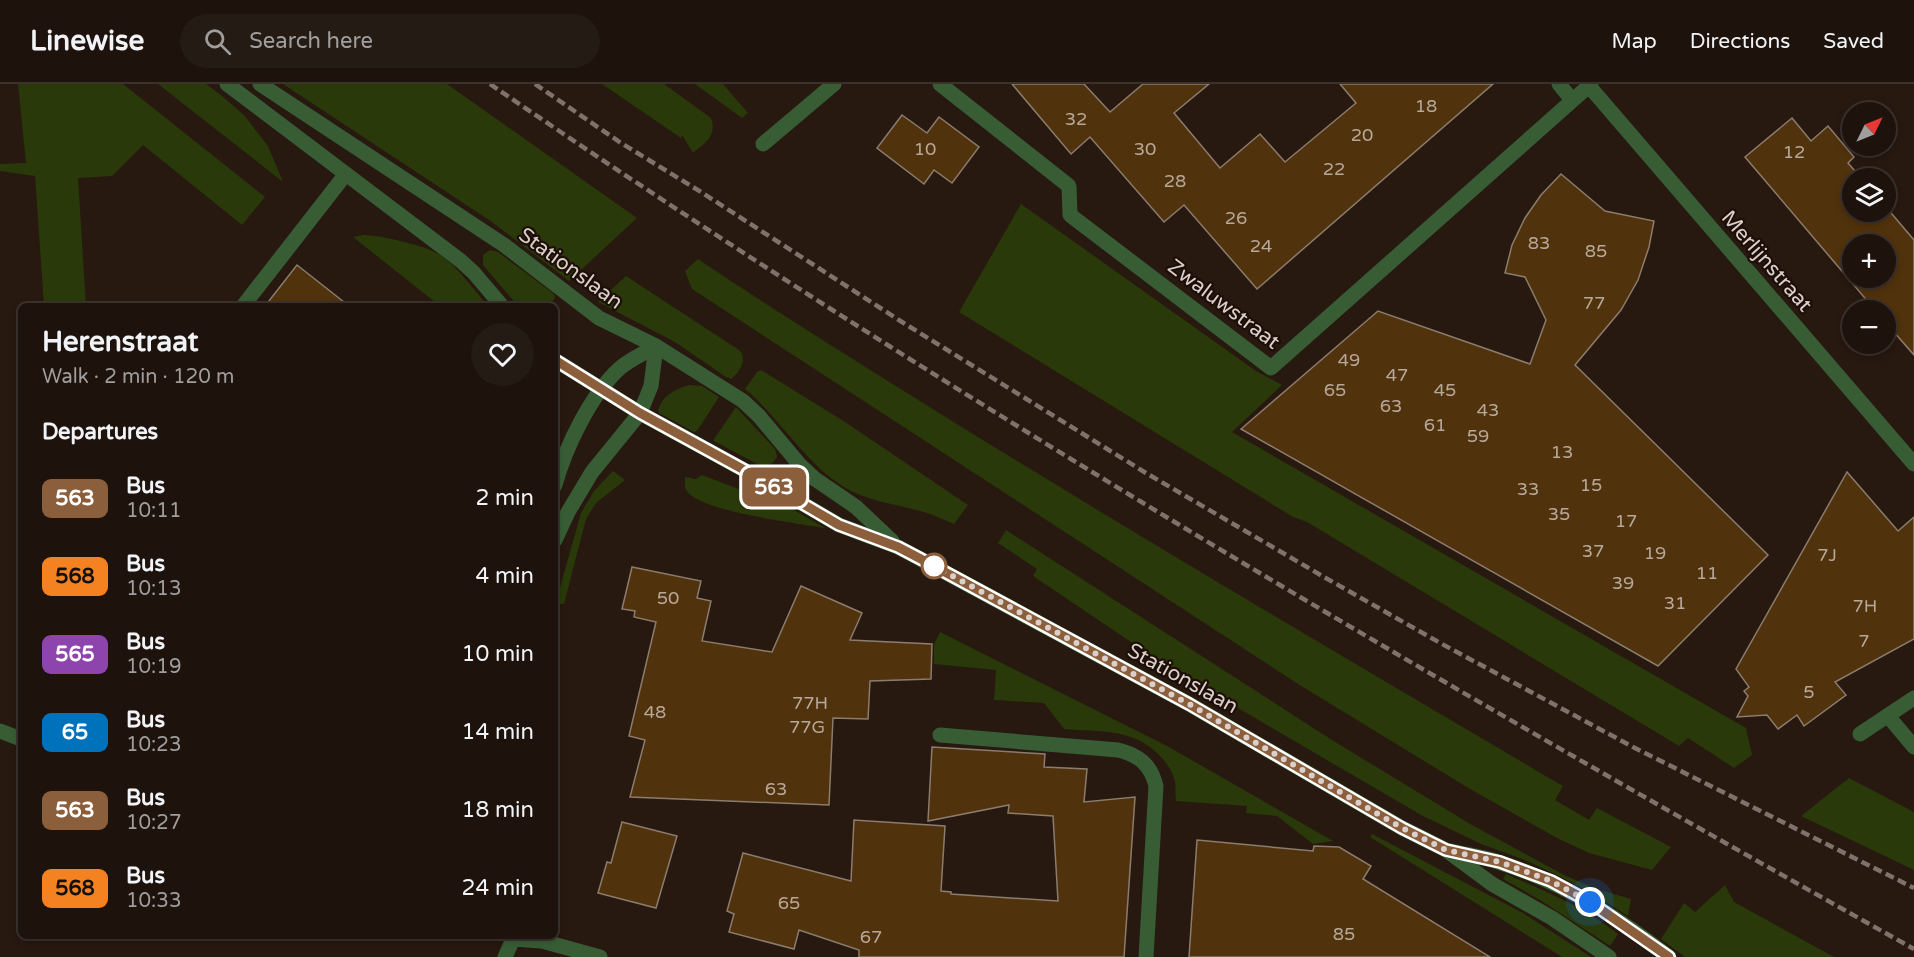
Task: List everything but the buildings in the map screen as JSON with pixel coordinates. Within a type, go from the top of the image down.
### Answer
[{"type":"street","points":[[227,84],[468,267],[499,303]]},
{"type":"street","name":"Stationslaan","points":[[260,84],[504,245],[599,318],[656,346],[743,401],[759,416],[800,465],[815,479],[856,507],[898,547]]},
{"type":"street","points":[[763,144],[834,84]]},
{"type":"street","name":"Zwaluwstraat","points":[[940,84],[1069,186],[1070,214],[1271,368],[1590,85]]},
{"type":"street","points":[[1559,84],[1572,100]]},
{"type":"street","name":"Merlijnstraat","points":[[1590,85],[1914,464]]},
{"type":"street","points":[[245,303],[345,175]]},
{"type":"street","points":[[558,474],[574,436],[602,390],[621,368],[656,346]]},
{"type":"street","points":[[558,534],[592,472],[640,413],[651,386],[656,346]]},
{"type":"street","name":"Stationslaan","points":[[558,362],[640,413],[839,525],[898,547],[1189,704],[1402,828],[1446,850],[1492,884],[1552,918],[1609,957]]},
{"type":"street","points":[[1860,734],[1914,698]]},
{"type":"street","points":[[1888,717],[1914,747]]},
{"type":"street","points":[[0,730],[18,738]]},
{"type":"street","points":[[940,735],[1118,750],[1141,759],[1153,776],[1156,786],[1146,957]]},
{"type":"street","name":"Stationslaan","points":[[1446,850],[1500,862],[1551,881],[1590,902],[1669,957]]},
{"type":"street","points":[[505,957],[512,939]]},
{"type":"street","points":[[522,939],[542,941],[600,957]]},
{"type":"green space","points":[[18,84],[123,84],[265,197],[242,225],[143,145],[112,176],[78,178],[86,303],[44,303],[35,176],[0,171],[0,164],[26,163]]},
{"type":"green space","points":[[158,84],[206,84],[222,96],[244,115],[268,146],[283,182]]},
{"type":"green space","points":[[283,84],[447,84],[637,218],[569,281],[492,222]]},
{"type":"green space","points":[[602,84],[664,84],[711,118],[713,130],[706,142],[693,153],[682,135],[681,138]]},
{"type":"green space","points":[[695,84],[723,84],[748,113],[742,118]]},
{"type":"green space","points":[[1021,204],[1256,371],[1282,385],[1232,432],[1746,728],[1752,755],[1734,768],[1688,738],[1679,746],[1307,522],[1293,517],[959,312]]},
{"type":"green space","points":[[364,235],[381,237],[434,252],[460,272],[486,303],[436,303],[353,237]]},
{"type":"green space","points":[[490,250],[498,252],[554,294],[555,298],[551,303],[515,303],[483,265],[483,255]]},
{"type":"green space","points":[[698,259],[842,352],[1058,486],[1563,786],[1555,800],[1589,820],[1597,808],[1671,847],[1652,870],[1589,853],[1557,838],[1470,789],[1298,684],[692,289],[685,271]]},
{"type":"green space","points":[[626,276],[739,350],[743,361],[737,373],[731,379],[726,377],[675,342],[598,302]]},
{"type":"green space","points":[[761,370],[845,422],[968,505],[954,524],[924,512],[863,496],[844,487],[817,465],[745,389]]},
{"type":"green space","points":[[689,385],[702,386],[719,397],[697,431],[694,432],[659,413],[658,410],[670,393]]},
{"type":"green space","points":[[736,407],[775,449],[777,457],[772,463],[765,466],[759,465],[714,441]]},
{"type":"green space","points":[[613,471],[625,480],[596,503],[586,519],[564,604],[559,604],[558,594],[581,513],[594,491]]},
{"type":"green space","points":[[702,475],[741,490],[752,500],[758,489],[825,528],[750,515],[709,505],[695,498],[685,488],[685,477],[696,479]]},
{"type":"green space","points":[[1006,530],[1332,740],[1472,825],[1566,876],[1597,889],[1631,899],[1628,916],[1561,877],[1525,860],[1481,844],[1421,815],[1214,694],[1140,648],[1033,576],[1037,569],[998,543]]},
{"type":"green space","points":[[940,632],[1169,747],[1333,841],[1313,844],[1277,816],[1246,813],[1247,806],[1176,801],[1175,782],[1170,768],[1151,748],[1140,741],[1116,733],[1064,729],[1044,703],[994,700],[996,670],[934,664],[934,644]]},
{"type":"green space","points":[[1849,778],[1914,812],[1914,870],[1801,816]]},
{"type":"green space","points":[[1372,834],[1523,913],[1591,957],[1562,957],[1370,837]]},
{"type":"green space","points":[[1506,874],[1578,908],[1618,934],[1610,946],[1540,900],[1503,879]]},
{"type":"green space","points":[[1725,885],[1734,902],[1834,957],[1685,957],[1661,939],[1684,903],[1695,912]]},
{"type":"railway","points":[[490,84],[838,314],[1192,533],[1551,744],[1914,949]]},
{"type":"railway","points":[[535,84],[621,143],[902,322],[1146,473],[1324,577],[1442,644],[1633,747],[1914,888]]},
{"type":"bus line","name":"563","points":[[558,362],[640,413],[839,525],[898,547],[919,558],[1189,704],[1402,828],[1446,850],[1500,862],[1551,881],[1590,902],[1669,957]]},
{"type":"route","points":[[934,566],[1189,704],[1402,828],[1446,850],[1500,862],[1551,881],[1590,902]]}]
